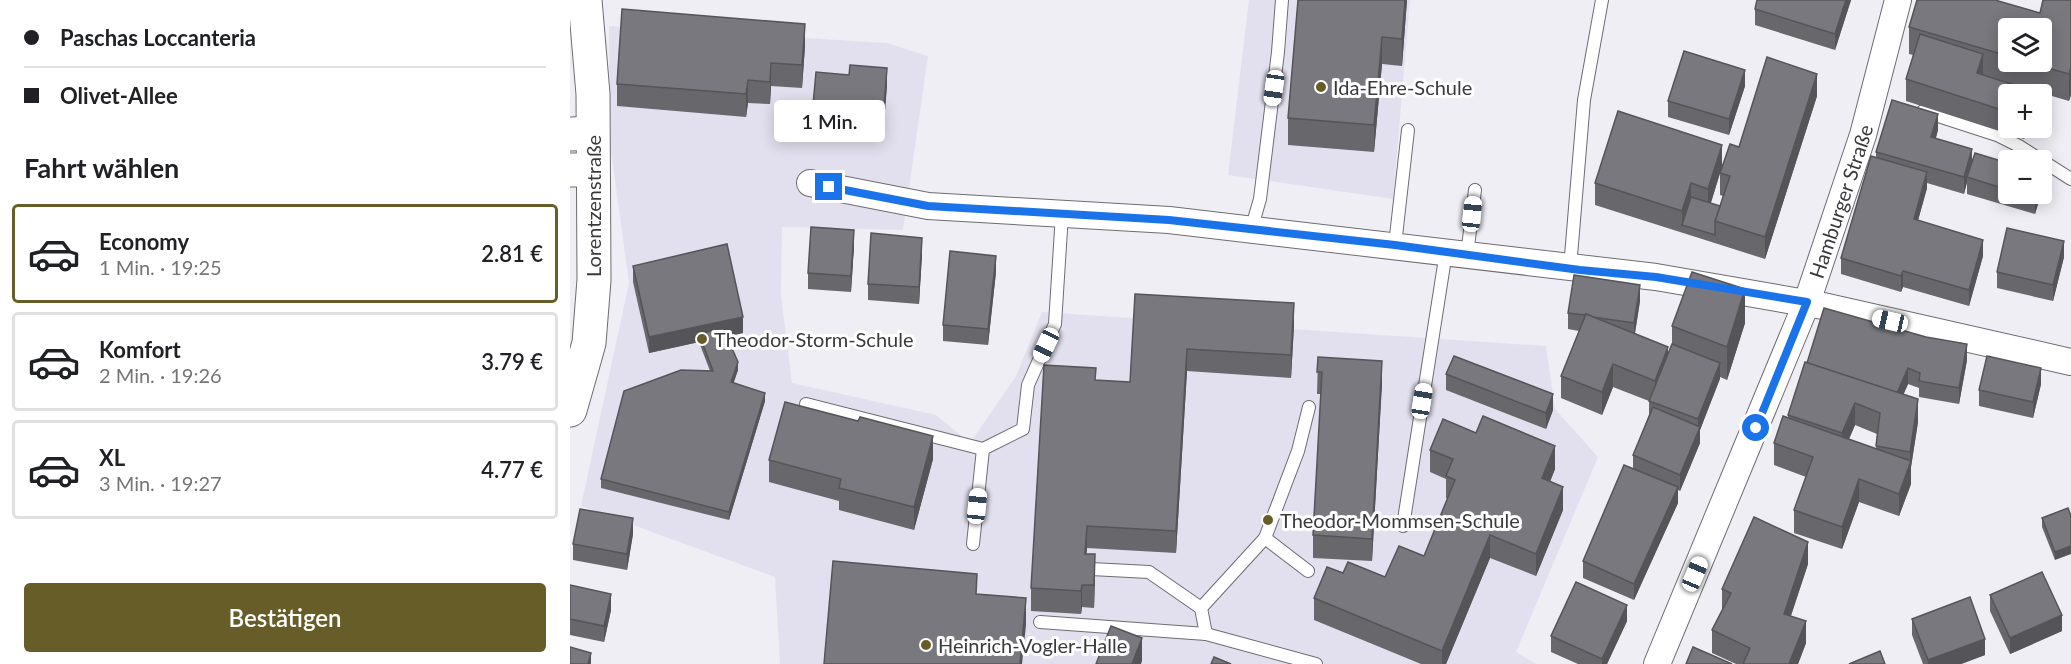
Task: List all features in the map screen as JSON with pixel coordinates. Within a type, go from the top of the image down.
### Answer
[{"type":"main road","name":"Lorentzenstraße","points":[[570,410],[589,344],[594,280],[581,170],[581,134],[593,94],[585,0]]},
{"type":"street","name":"Hamburger Straße","points":[[1657,664],[1807,302],[1878,96],[1898,0]]},
{"type":"street","points":[[810,183],[928,206],[1169,220],[1656,277],[1807,302],[2071,362]]},
{"type":"lane","points":[[1251,230],[1260,199],[1282,0]]},
{"type":"lane","points":[[1570,268],[1584,100],[1602,0]]},
{"type":"lane","points":[[1914,108],[1997,135],[2071,179]]},
{"type":"lane","points":[[1395,245],[1408,130]]},
{"type":"lane","points":[[1403,526],[1457,253],[1475,190]]},
{"type":"lane","points":[[806,404],[983,449],[1023,429],[1028,386],[1055,324],[1062,214]]},
{"type":"lane","points":[[1201,608],[1265,538],[1298,451],[1309,407]]},
{"type":"lane","points":[[973,544],[983,449]]},
{"type":"lane","points":[[1265,538],[1308,571]]},
{"type":"lane","points":[[1091,569],[1149,572],[1201,608],[1206,634]]},
{"type":"lane","points":[[1040,622],[1206,634],[1316,664]]},
{"type":"shaded area","name":"Ida-Ehre-Schule","points":[[1249,0],[1410,0],[1393,199],[1228,175]]},
{"type":"shaded area","points":[[609,26],[887,43],[928,56],[903,230],[782,227],[781,295],[792,383],[936,415],[970,443],[1016,376],[1042,312],[1546,346],[1555,409],[1598,457],[1516,652],[1536,664],[780,664],[775,577],[581,506],[629,283],[610,143]]},
{"type":"building","points":[[1298,0],[1405,0],[1402,39],[1382,37],[1374,125],[1288,118]]},
{"type":"building","points":[[1757,0],[1846,0],[1835,34],[1755,9]]},
{"type":"building","points":[[1917,0],[1995,0],[2040,13],[2043,0],[2071,0],[2071,67],[2069,74],[2052,69],[2052,18],[1998,18],[1998,53],[1909,27]]},
{"type":"building","points":[[622,9],[805,24],[802,65],[771,63],[770,82],[748,80],[746,94],[617,84]]},
{"type":"building","points":[[1920,34],[1983,54],[1977,73],[2011,84],[1998,84],[1998,109],[1906,79]]},
{"type":"building","points":[[1684,51],[1745,70],[1729,119],[1668,101]]},
{"type":"building","points":[[1767,57],[1817,74],[1765,237],[1715,221],[1730,176],[1720,173],[1730,144],[1739,147]]},
{"type":"building","points":[[850,65],[887,68],[883,119],[846,117],[847,107],[813,105],[816,72],[849,75]]},
{"type":"building","points":[[1892,100],[1938,114],[1931,137],[1972,149],[1964,177],[1876,152]]},
{"type":"building","points":[[1618,111],[1722,145],[1708,189],[1691,183],[1682,211],[1595,183]]},
{"type":"building","points":[[1975,153],[1998,160],[1998,187],[1967,177]]},
{"type":"building","points":[[1871,156],[1927,172],[1914,219],[1983,240],[1969,290],[1903,271],[1901,276],[1841,258]]},
{"type":"building","points":[[1691,197],[1720,206],[1715,221],[1715,235],[1682,225]]},
{"type":"building","points":[[811,227],[854,230],[851,276],[808,273]]},
{"type":"building","points":[[2007,228],[2064,241],[2053,285],[1997,272]]},
{"type":"building","points":[[871,233],[922,238],[919,287],[868,284]]},
{"type":"building","points":[[727,244],[743,317],[649,337],[633,266]]},
{"type":"building","points":[[950,251],[996,256],[988,329],[943,325]]},
{"type":"building","points":[[1692,272],[1745,289],[1727,347],[1672,326]]},
{"type":"building","points":[[1574,275],[1640,285],[1634,323],[1568,313]]},
{"type":"building","points":[[1135,294],[1294,303],[1291,355],[1187,349],[1176,531],[1087,526],[1085,554],[1095,554],[1094,585],[1082,585],[1081,591],[1031,588],[1044,365],[1096,368],[1095,380],[1130,382]]},
{"type":"building","points":[[1824,308],[1926,337],[1967,344],[1959,388],[1919,381],[1920,373],[1908,368],[1897,393],[1807,363]]},
{"type":"building","points":[[1586,314],[1668,347],[1655,381],[1613,364],[1602,392],[1561,376]]},
{"type":"building","points":[[723,328],[738,362],[731,382],[765,393],[729,512],[601,479],[624,391],[681,370],[713,371],[699,334]]},
{"type":"building","points":[[1672,344],[1720,363],[1698,419],[1649,401]]},
{"type":"building","points":[[1454,356],[1553,394],[1546,413],[1446,374]]},
{"type":"building","points":[[1987,356],[2041,368],[2033,402],[1979,390]]},
{"type":"building","points":[[1318,357],[1382,361],[1372,539],[1313,535],[1322,372],[1317,372]]},
{"type":"building","points":[[1805,362],[1918,399],[1910,452],[1876,446],[1880,413],[1855,403],[1842,433],[1788,415]]},
{"type":"building","points":[[785,402],[858,421],[860,417],[933,436],[914,507],[839,488],[841,479],[769,460]]},
{"type":"building","points":[[1653,407],[1700,427],[1680,475],[1633,455]]},
{"type":"building","points":[[1483,416],[1555,446],[1542,478],[1563,487],[1536,554],[1490,535],[1442,651],[1314,598],[1327,567],[1343,573],[1348,562],[1385,577],[1399,546],[1424,556],[1455,480],[1446,476],[1453,459],[1430,450],[1443,419],[1476,433]]},
{"type":"building","points":[[1783,416],[1911,461],[1899,494],[1859,479],[1842,527],[1794,510],[1813,457],[1774,443]]},
{"type":"building","points":[[1624,465],[1678,487],[1634,584],[1583,561]]},
{"type":"building","points":[[2068,508],[2071,516],[2071,546],[2055,552],[2042,518]]},
{"type":"building","points":[[580,509],[633,518],[627,554],[573,544]]},
{"type":"building","points":[[1754,517],[1808,542],[1784,614],[1806,621],[1789,664],[1743,664],[1750,648],[1712,630],[1731,593],[1722,589]]},
{"type":"building","name":"Heinrich-Vogler-Halle","points":[[833,561],[977,574],[976,594],[1026,598],[1020,664],[824,664]]},
{"type":"building","points":[[2042,572],[2062,615],[2010,638],[1990,595]]},
{"type":"building","points":[[1576,582],[1627,605],[1602,659],[1551,636]]},
{"type":"building","points":[[570,585],[611,594],[604,626],[570,619]]},
{"type":"building","points":[[1970,597],[1985,639],[1928,660],[1912,619]]},
{"type":"building","points":[[1111,626],[1142,638],[1132,664],[1096,664]]},
{"type":"building","points":[[570,647],[591,653],[588,664],[570,664]]},
{"type":"building","points":[[1693,647],[1732,664],[1686,664]]},
{"type":"building","points":[[1880,651],[1885,664],[1849,664]]},
{"type":"building","points":[[1214,657],[1231,664],[1211,664]]},
{"type":"place","name":"Ida-Ehre-Schule","points":[[1321,87]]},
{"type":"place","name":"Theodor-Storm-Schule","points":[[702,339]]},
{"type":"place","name":"Theodor-Mommsen-Schule","points":[[1268,520]]},
{"type":"place","name":"Heinrich-Vogler-Halle","points":[[926,645]]},
{"type":"route","points":[[829,187],[928,206],[1169,220],[1395,245],[1580,270],[1656,277],[1807,302],[1756,428]]}]
